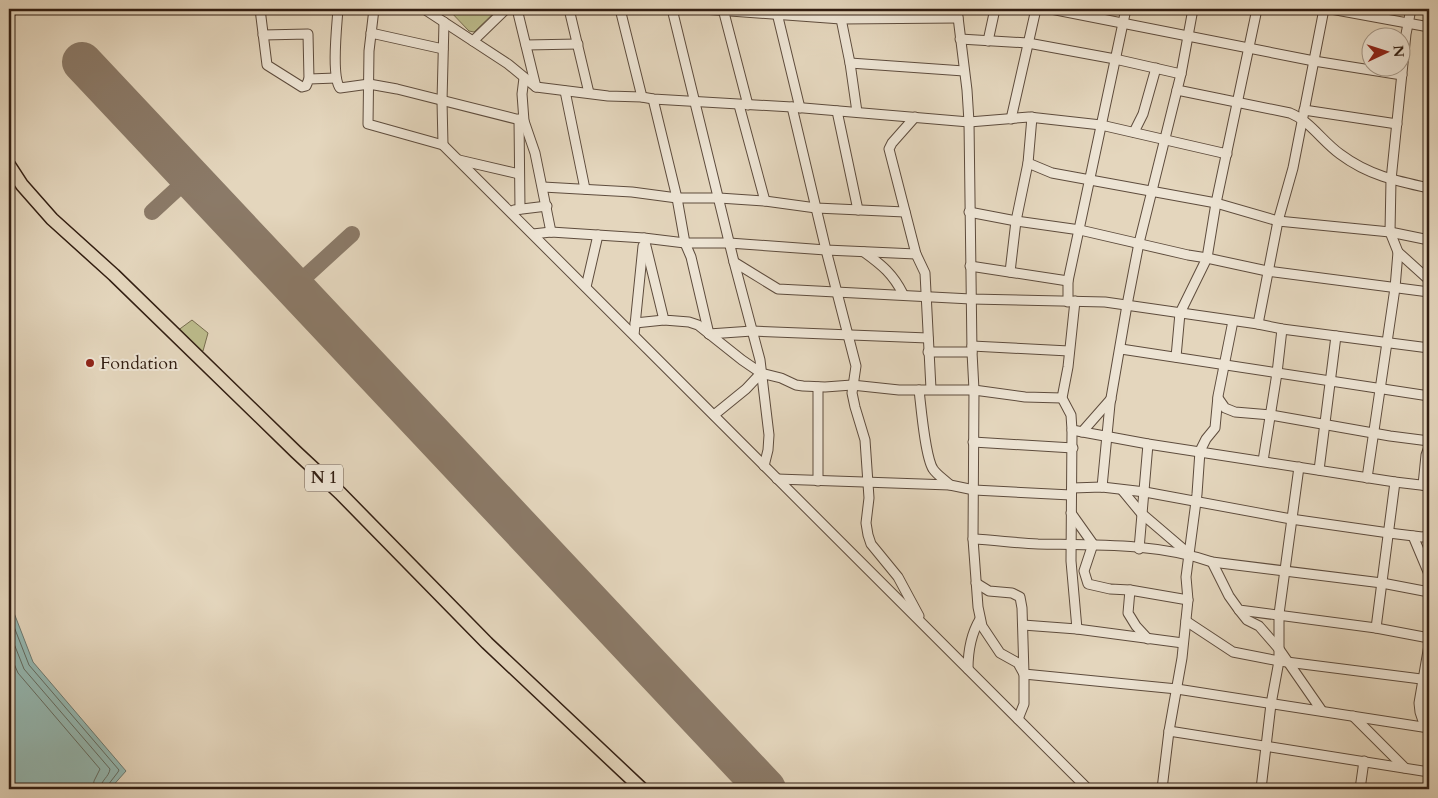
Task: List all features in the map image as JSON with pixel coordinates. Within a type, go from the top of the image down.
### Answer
[{"type":"highway","name":"N 1","points":[[9,165],[22,185],[52,219],[114,274],[289,446],[347,500],[487,643],[642,789]]},
{"type":"street","points":[[9,14],[14,9]]},
{"type":"street","points":[[260,9],[267,65],[302,87],[306,86],[309,79],[308,34],[264,35]]},
{"type":"street","points":[[338,9],[336,78],[340,88],[369,84],[521,120]]},
{"type":"street","points":[[374,9],[371,33],[368,124],[443,145],[1088,789]]},
{"type":"street","points":[[424,9],[508,64],[536,87],[608,96],[642,97],[653,100],[796,107],[969,122],[1032,118],[1134,132],[1227,154]]},
{"type":"street","points":[[473,40],[506,9]]},
{"type":"street","points":[[517,9],[536,87]]},
{"type":"street","points":[[570,9],[589,93]]},
{"type":"street","points":[[620,9],[642,97]]},
{"type":"street","points":[[672,9],[729,243],[757,348],[769,435],[764,466]]},
{"type":"street","points":[[703,9],[776,12],[841,19],[957,14],[969,122],[970,266],[974,390],[973,539],[976,583],[982,626],[1000,653],[1018,663],[1024,674]]},
{"type":"street","points":[[839,9],[850,63],[857,112]]},
{"type":"street","points":[[988,41],[995,9]]},
{"type":"street","points":[[1011,119],[1036,9]]},
{"type":"street","points":[[1051,9],[1360,68]]},
{"type":"street","points":[[1077,629],[1071,544],[1072,430],[1069,409],[1062,398],[1070,351],[1071,301],[1068,281],[1126,9]]},
{"type":"street","points":[[1102,488],[1111,399],[1127,305],[1139,243],[1181,74],[1192,9]]},
{"type":"street","points":[[1176,356],[1180,313],[1207,258],[1216,203],[1257,9]]},
{"type":"street","points":[[1258,324],[1278,221],[1293,168],[1324,9]]},
{"type":"street","points":[[1331,9],[1429,27]]},
{"type":"street","points":[[1408,28],[1411,9]]},
{"type":"street","points":[[723,10],[766,201]]},
{"type":"street","points":[[776,12],[816,208],[856,366],[852,385],[854,407],[864,440],[868,498],[866,522],[871,544],[898,577],[925,626]]},
{"type":"street","points":[[443,145],[444,22]]},
{"type":"street","points":[[371,33],[443,49]]},
{"type":"street","points":[[960,40],[1028,43],[1115,59],[1181,74]]},
{"type":"street","points":[[526,45],[578,44]]},
{"type":"street","points":[[850,63],[964,71]]},
{"type":"street","points":[[1134,132],[1143,114],[1156,68]]},
{"type":"street","points":[[309,79],[336,78]]},
{"type":"street","points":[[520,209],[519,174],[524,78]]},
{"type":"street","points":[[1402,78],[1391,180],[1390,232],[1398,252],[1429,280]]},
{"type":"street","points":[[1177,90],[1290,113],[1397,124]]},
{"type":"street","points":[[565,91],[586,189]]},
{"type":"street","points":[[653,100],[677,198],[685,243],[691,257],[709,334]]},
{"type":"street","points":[[837,111],[858,210]]},
{"type":"street","points":[[1303,114],[1323,139],[1341,155],[1362,168],[1391,180],[1429,188]]},
{"type":"street","points":[[915,117],[890,146],[916,254],[925,271],[931,389]]},
{"type":"street","points":[[1010,272],[1016,221],[1028,163],[1032,118]]},
{"type":"street","points":[[521,120],[535,153],[552,232]]},
{"type":"street","points":[[459,160],[519,174]]},
{"type":"street","points":[[1028,163],[1052,173],[1216,203],[1278,221],[1390,232],[1429,240]]},
{"type":"street","points":[[543,187],[586,189],[677,198],[766,201],[816,208],[905,212]]},
{"type":"street","points":[[509,210],[546,206]]},
{"type":"street","points":[[969,212],[1080,230],[1188,256],[1207,258],[1267,271],[1429,292]]},
{"type":"street","points":[[533,234],[552,232],[644,238],[685,243],[729,243],[916,254]]},
{"type":"street","points":[[586,287],[598,235]]},
{"type":"street","points":[[644,238],[664,320]]},
{"type":"street","points":[[634,335],[644,238]]},
{"type":"street","points":[[864,252],[888,270],[897,281],[903,294]]},
{"type":"street","points":[[1367,478],[1395,288],[1398,252]]},
{"type":"street","points":[[734,262],[778,289],[1127,305],[1387,344],[1429,348]]},
{"type":"street","points":[[970,266],[1068,281]]},
{"type":"street","points":[[635,323],[664,320],[689,322],[698,325],[761,373],[781,378],[796,385],[818,387],[852,385],[880,389],[974,390],[1026,397],[1062,398]]},
{"type":"street","points":[[1162,789],[1186,621],[1188,600],[1186,577],[1200,451],[1206,439],[1215,428],[1218,396],[1233,321]]},
{"type":"street","points":[[1263,461],[1282,329]]},
{"type":"street","points":[[709,334],[752,330],[928,338]]},
{"type":"street","points":[[1319,470],[1336,336]]},
{"type":"street","points":[[928,352],[972,349],[1070,351]]},
{"type":"street","points":[[1121,349],[1429,396]]},
{"type":"street","points":[[714,416],[746,389],[761,373]]},
{"type":"street","points":[[818,387],[818,481]]},
{"type":"street","points":[[919,390],[930,464],[950,485]]},
{"type":"street","points":[[1218,396],[1226,408],[1235,412],[1271,415],[1429,442]]},
{"type":"street","points":[[1082,432],[1111,399]]},
{"type":"street","points":[[1072,430],[1148,444],[1367,478],[1426,485],[1426,455],[1429,447]]},
{"type":"street","points":[[973,442],[1072,448]]},
{"type":"street","points":[[1139,549],[1148,444]]},
{"type":"street","points":[[1261,789],[1271,704],[1279,661],[1279,614],[1299,467]]},
{"type":"street","points":[[778,479],[950,485],[974,490],[1072,491],[1102,488],[1145,492],[1291,519],[1413,536],[1429,536]]},
{"type":"street","points":[[1376,628],[1395,482]]},
{"type":"street","points":[[1122,490],[1141,513],[1189,554]]},
{"type":"street","points":[[1071,513],[1093,544]]},
{"type":"street","points":[[1413,536],[1429,572]]},
{"type":"street","points":[[973,539],[1035,544],[1093,544],[1189,554],[1212,562],[1382,583],[1429,592]]},
{"type":"street","points":[[1074,599],[1093,544]]},
{"type":"street","points":[[1212,562],[1229,596],[1239,610],[1247,620],[1259,626],[1279,649],[1322,711]]},
{"type":"street","points":[[1084,571],[1088,584],[1188,600]]},
{"type":"street","points":[[976,583],[989,591],[1012,593],[1020,597],[1023,625],[1024,704],[1018,718]]},
{"type":"street","points":[[1130,590],[1128,614],[1148,639]]},
{"type":"street","points":[[1239,610],[1376,628],[1429,638]]},
{"type":"street","points":[[968,669],[969,650],[975,628],[980,619]]},
{"type":"street","points":[[1186,621],[1233,652],[1279,661],[1426,680]]},
{"type":"street","points":[[1023,625],[1077,629],[1183,643]]},
{"type":"street","points":[[1427,727],[1420,712],[1419,703],[1426,680],[1429,645]]},
{"type":"street","points":[[1024,674],[1177,689],[1427,727]]},
{"type":"street","points":[[1354,716],[1405,768]]},
{"type":"street","points":[[1169,731],[1429,772]]},
{"type":"street","points":[[1360,789],[1364,761]]},
{"type":"green space","points":[[448,9],[498,9],[474,32],[469,31]]},
{"type":"green space","points":[[192,320],[208,333],[203,351],[195,352],[177,331]]},
{"type":"water","points":[[9,600],[33,662],[126,771],[110,789],[9,789]]},
{"type":"taxiway","points":[[152,212],[190,177]]},
{"type":"taxiway","points":[[294,287],[352,234]]},
{"type":"runway","points":[[82,62],[766,789]]},
{"type":"place","name":"Fondation","points":[[90,363]]}]
